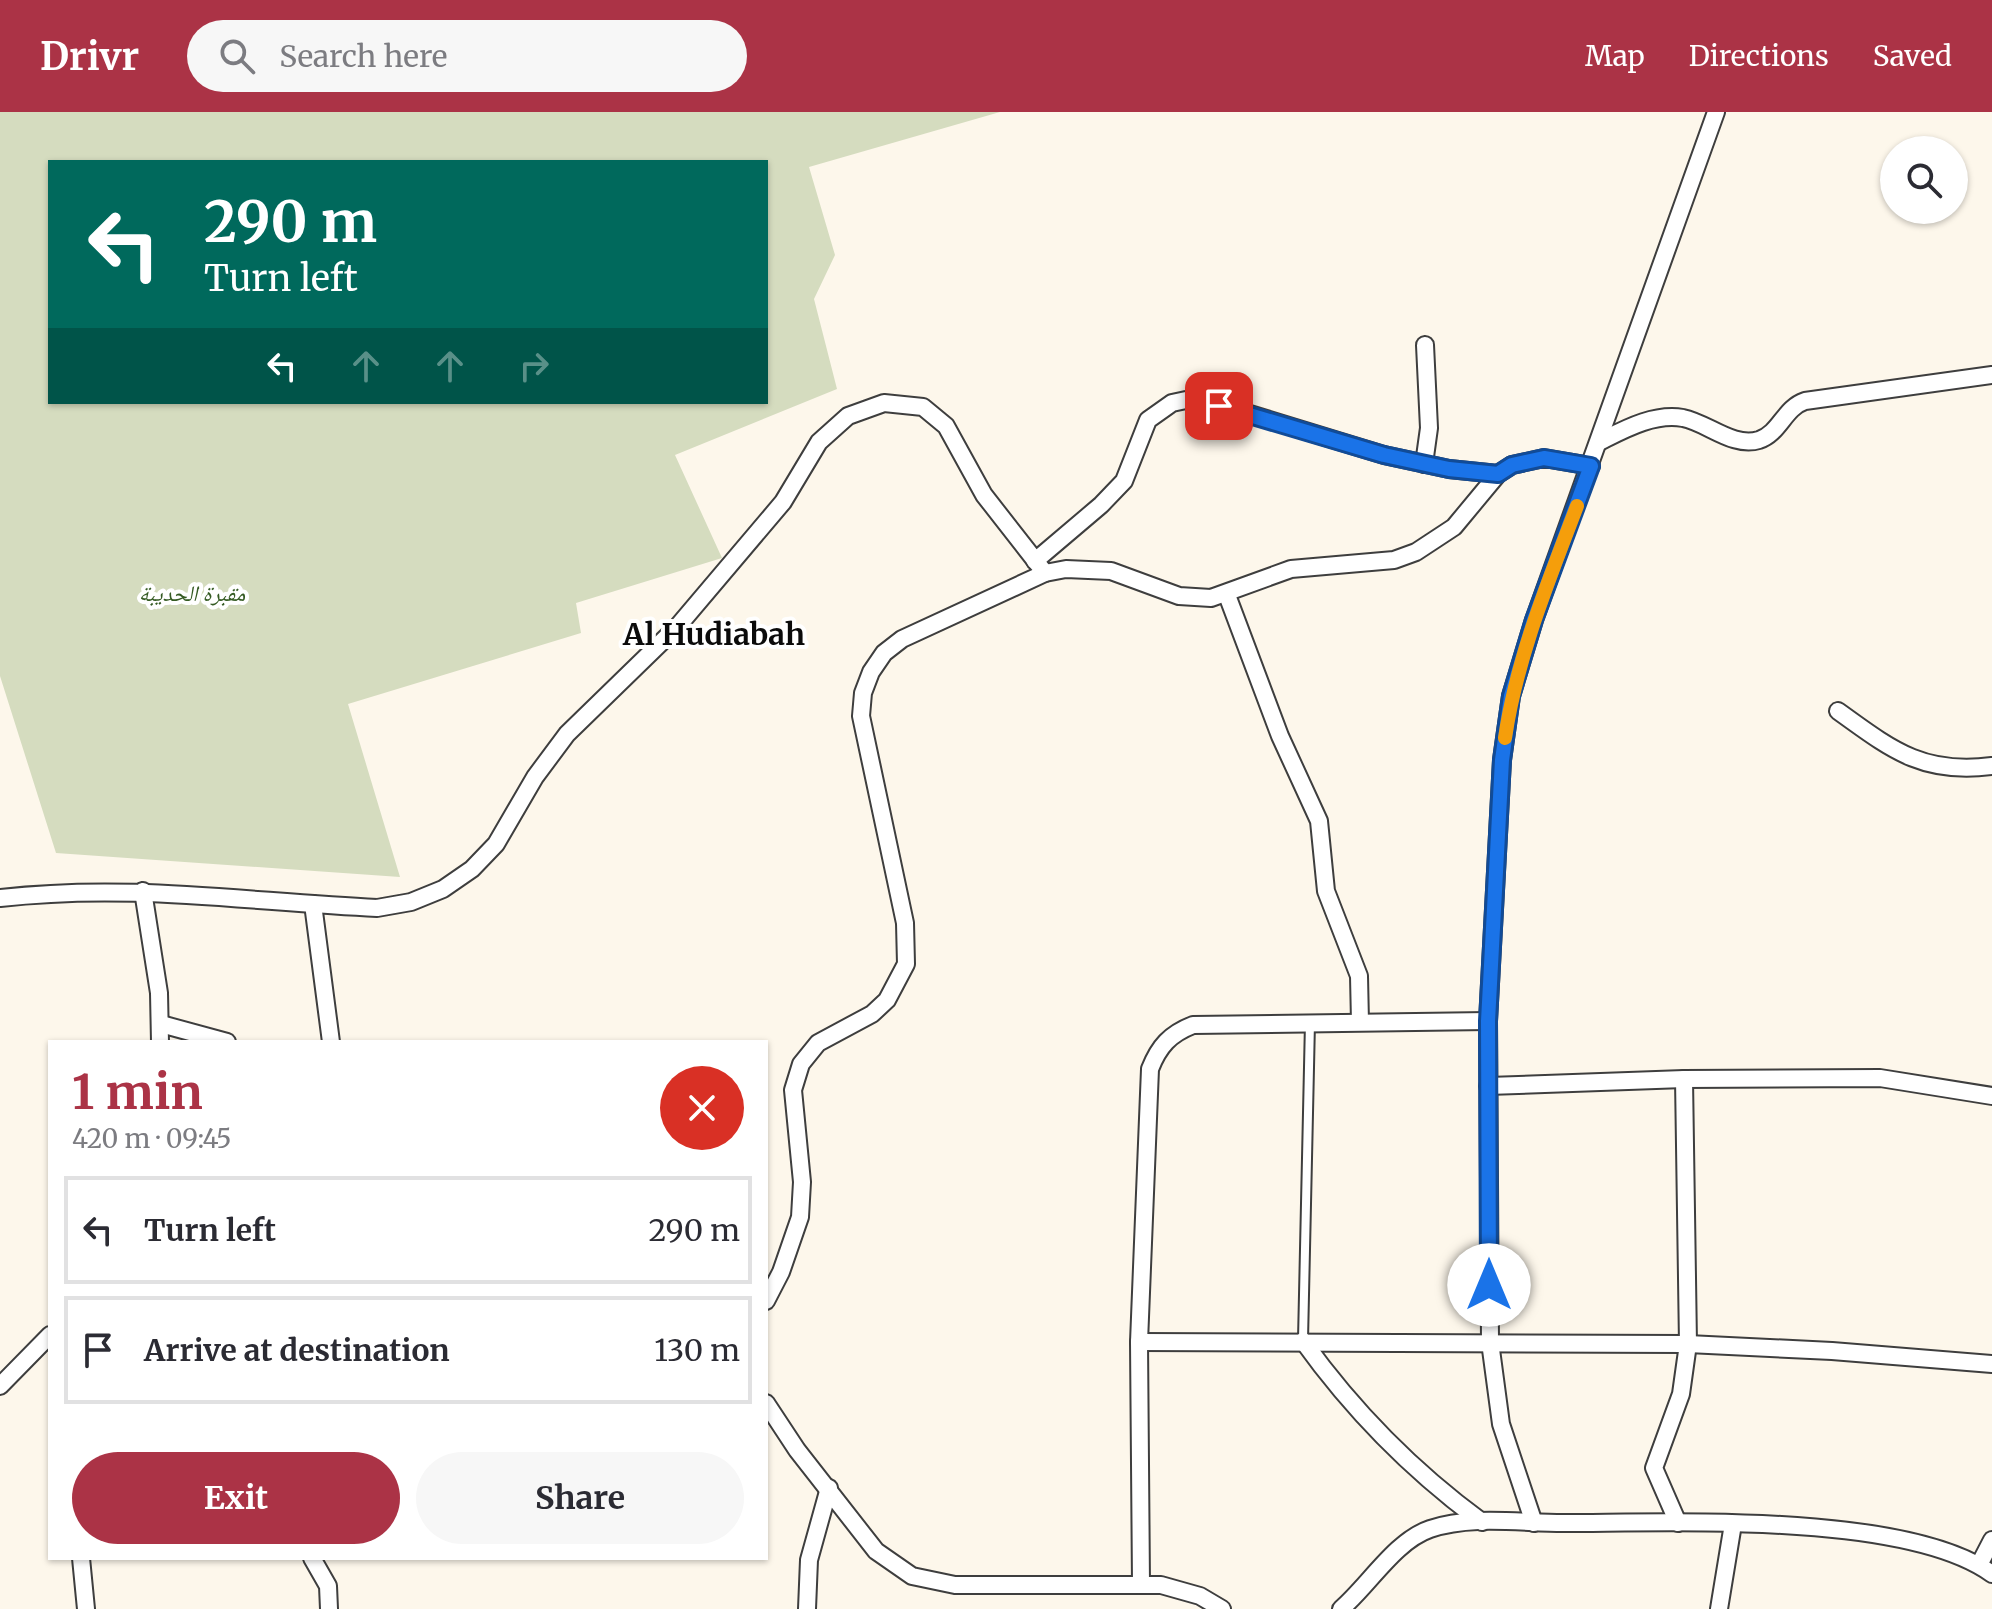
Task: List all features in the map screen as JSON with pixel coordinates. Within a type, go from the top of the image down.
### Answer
[{"type":"street","points":[[1534,1523],[1501,1424],[1490,1342],[1488,1021],[1502,760],[1511,696],[1534,620],[1601,441],[1716,112]]},
{"type":"street","points":[[1424,464],[1429,428],[1425,345]]},
{"type":"street","points":[[1601,441],[1654,419],[1680,418],[1705,424],[1743,442],[1761,440],[1772,433],[1788,410],[1805,401],[1992,375]]},
{"type":"street","points":[[768,1297],[787,1258],[800,1217],[802,1182],[793,1090],[801,1064],[818,1043],[880,1007],[899,983],[906,964],[905,923],[861,716],[863,693],[871,672],[884,653],[902,639],[1040,567],[1124,481],[1148,420],[1172,403],[1186,400],[1225,407],[1284,427],[1424,464],[1498,474]]},
{"type":"street","points":[[0,898],[64,891],[143,891],[377,908],[411,902],[443,889],[472,869],[496,844],[535,777],[567,734],[678,626],[783,502],[819,442],[848,416],[884,403],[923,407],[946,426],[984,495],[1040,567]]},
{"type":"street","points":[[1040,567],[1111,571],[1195,600],[1227,595],[1291,569],[1394,560],[1416,552],[1454,527],[1498,474],[1512,465],[1536,458],[1591,466]]},
{"type":"street","points":[[1227,595],[1280,736],[1319,821],[1326,891],[1359,976],[1360,1022]]},
{"type":"street","points":[[1838,711],[1922,764],[1955,769],[1992,766]]},
{"type":"street","points":[[143,891],[161,1024],[160,1040]]},
{"type":"street","points":[[313,904],[331,1040]]},
{"type":"street","points":[[1141,1584],[1139,1342],[1150,1069],[1156,1054],[1165,1041],[1193,1025],[1488,1021]]},
{"type":"street","points":[[161,1024],[220,1040]]},
{"type":"street","points":[[1488,1086],[1684,1079],[1880,1078],[1992,1096]]},
{"type":"street","points":[[1678,1523],[1654,1468],[1681,1394],[1688,1344],[1684,1079]]},
{"type":"street","points":[[0,1386],[48,1337]]},
{"type":"street","points":[[1303,1341],[1375,1431],[1440,1492],[1482,1522]]},
{"type":"street","points":[[1139,1342],[1688,1344],[1832,1351],[1992,1364]]},
{"type":"street","points":[[768,1406],[797,1450],[876,1551],[912,1576],[955,1585],[1141,1584],[1181,1589],[1222,1609]]},
{"type":"street","points":[[807,1609],[809,1560],[829,1488]]},
{"type":"street","points":[[1341,1609],[1413,1537],[1447,1525],[1482,1522],[1678,1523],[1852,1531],[1903,1540],[1986,1570],[1992,1540]]},
{"type":"street","points":[[1719,1609],[1733,1524]]},
{"type":"street","points":[[81,1560],[86,1609]]},
{"type":"street","points":[[313,1560],[328,1586],[329,1609]]},
{"type":"lane","points":[[1303,1341],[1310,1022]]},
{"type":"green space","name":"مقبرة الحديبة","points":[[0,112],[1000,112],[809,167],[835,255],[814,299],[837,389],[675,455],[722,558],[576,603],[581,633],[348,704],[400,877],[56,853],[0,676]]},
{"type":"slow traffic","points":[[1505,738],[1511,696],[1534,620],[1577,506]]},
{"type":"district","name":"Al Hudiabah","points":[[714,634]]},
{"type":"route","points":[[1219,406],[1384,455],[1449,469],[1498,474],[1528,459],[1544,458],[1591,466],[1534,620],[1511,696],[1502,760],[1488,1021],[1489,1285]]}]
